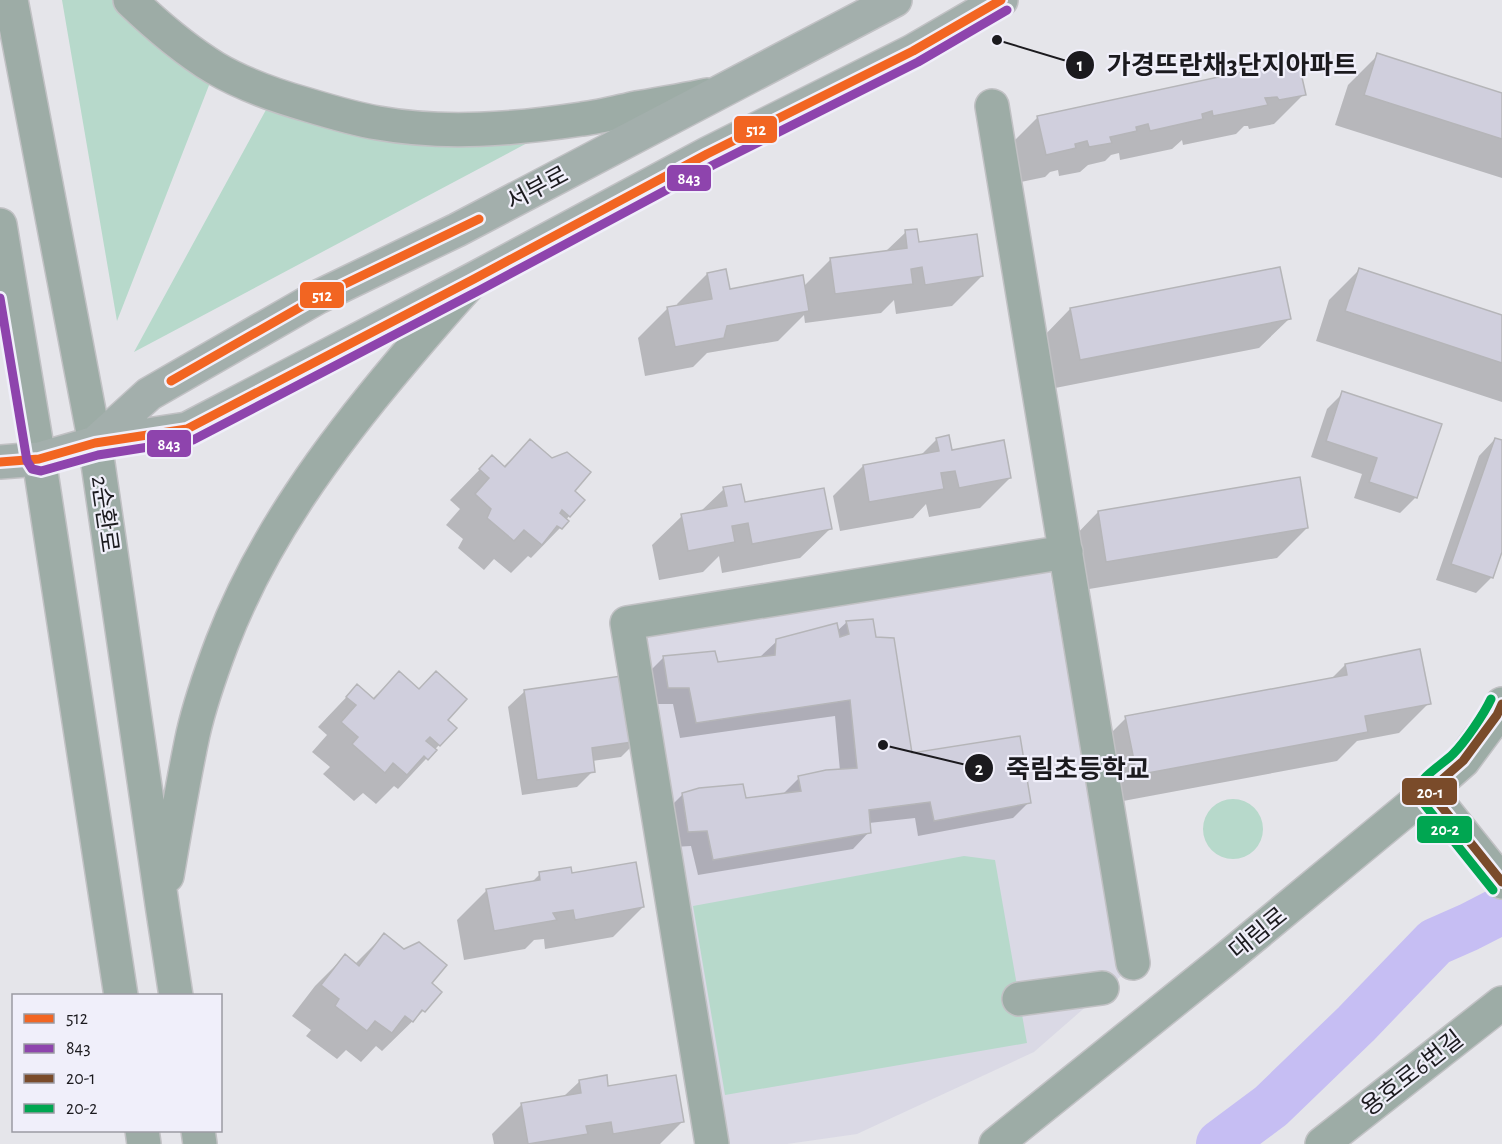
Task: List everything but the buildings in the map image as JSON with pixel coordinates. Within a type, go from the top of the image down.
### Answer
[{"type":"main road","points":[[814,42],[838,0]]},
{"type":"main road","name":"서부로","points":[[95,443],[149,394],[318,297],[457,230],[895,0]]},
{"type":"main road","name":"서부로","points":[[0,462],[39,459],[95,443],[187,429],[707,154],[914,51],[1002,0]]},
{"type":"street","name":"2순환로","points":[[11,0],[95,443],[176,994]]},
{"type":"street","points":[[130,0],[182,46],[252,87],[331,112],[378,123],[442,130],[494,129],[583,119],[715,94]]},
{"type":"street","points":[[992,106],[1133,963]]},
{"type":"street","points":[[0,225],[39,459],[121,994]]},
{"type":"street","points":[[162,904],[194,732],[222,642],[245,590],[270,542],[323,459],[354,418],[436,320],[474,279]]},
{"type":"street","points":[[712,1144],[627,623],[1066,552]]},
{"type":"street","name":"대림로","points":[[996,1144],[1237,950],[1429,791],[1463,761],[1497,715],[1502,704]]},
{"type":"street","points":[[1429,791],[1502,882]]},
{"type":"street","points":[[1019,999],[1102,988]]},
{"type":"street","name":"용호로6번길","points":[[1322,1144],[1502,1003]]},
{"type":"shaded area","points":[[1049,567],[1121,976],[1034,1052],[857,1134],[787,1144],[716,1144],[632,631]]},
{"type":"green space","points":[[62,0],[118,0],[213,75],[117,321]]},
{"type":"green space","points":[[273,97],[546,133],[134,352]]},
{"type":"green space","points":[[1233,799],[1250,804],[1258,812],[1263,829],[1258,846],[1250,854],[1233,859],[1216,854],[1208,846],[1203,829],[1208,812],[1216,804]]},
{"type":"green space","points":[[964,856],[995,860],[1027,1043],[725,1095],[693,906]]},
{"type":"waterway","points":[[1220,1144],[1271,1106],[1356,1024],[1435,942],[1502,910]]},
{"type":"transit line","name":"512","points":[[0,462],[39,459],[95,443],[187,429],[707,154],[913,51],[1001,0]]},
{"type":"transit line","name":"843","points":[[0,298],[27,461],[32,469],[41,471],[98,455],[193,440],[713,165],[918,62],[1007,10]]},
{"type":"transit line","name":"512","points":[[171,381],[318,297],[479,219]]},
{"type":"transit line","name":"20-2","points":[[1491,699],[1463,742],[1453,754],[1422,781],[1417,791],[1420,799],[1493,890]]},
{"type":"transit line","name":"20-1","points":[[1502,704],[1497,715],[1463,761],[1429,791],[1502,882]]},
{"type":"place","name":"가경뜨란채3단지아파트","points":[[997,40]]},
{"type":"place","name":"죽림초등학교","points":[[883,745]]}]
